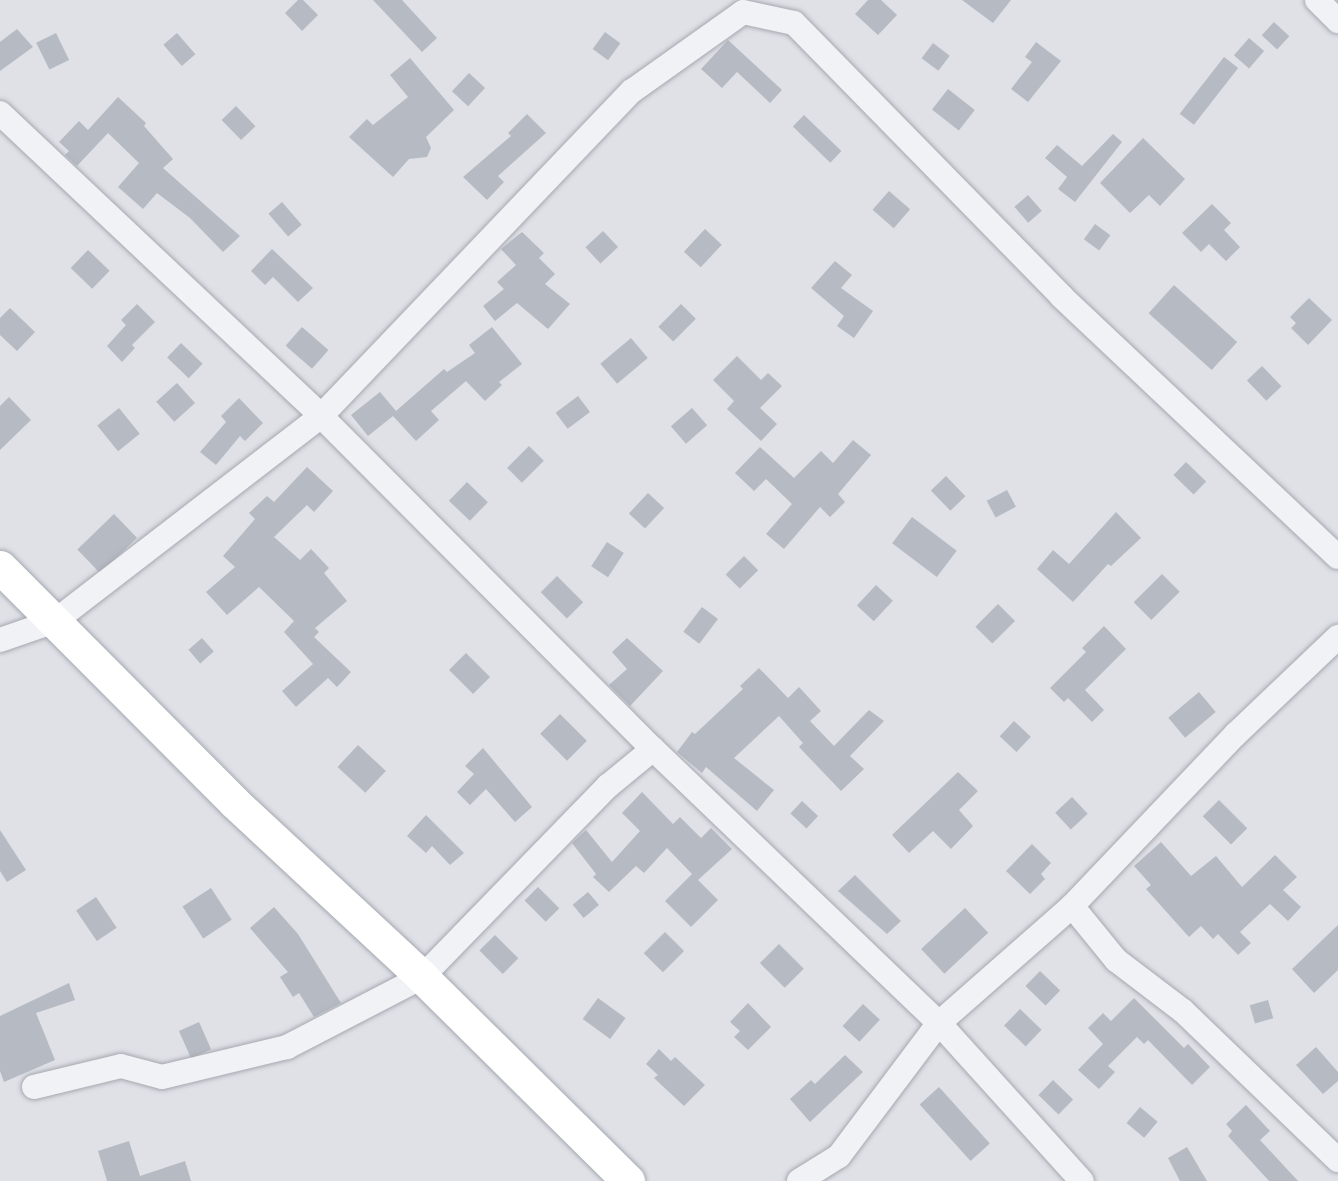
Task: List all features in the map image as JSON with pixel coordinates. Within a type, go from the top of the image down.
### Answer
[{"type":"street","points":[[1317,0],[1338,21]]},
{"type":"street","points":[[0,640],[55,621],[321,416],[632,91],[743,12],[794,22],[1062,297],[1338,557]]},
{"type":"street","points":[[0,113],[321,416],[652,749],[939,1023],[1082,1181]]},
{"type":"street","points":[[0,567],[234,802],[422,977],[628,1181]]},
{"type":"street","points":[[799,1181],[839,1156],[939,1023],[1072,906],[1236,734],[1338,637]]},
{"type":"street","points":[[34,1086],[121,1066],[162,1077],[287,1047],[422,977],[608,786],[652,749]]},
{"type":"street","points":[[1072,906],[1116,960],[1183,1011],[1338,1160]]},
{"type":"building","points":[[298,0],[303,0],[318,15],[302,31],[285,13]]},
{"type":"building","points":[[373,0],[402,0],[437,38],[422,52]]},
{"type":"building","points":[[868,0],[881,0],[897,15],[878,35],[855,14]]},
{"type":"building","points":[[962,0],[1011,0],[993,23]]},
{"type":"building","points":[[1274,22],[1289,36],[1277,49],[1262,35]]},
{"type":"building","points":[[17,29],[33,47],[0,71],[0,42]]},
{"type":"building","points":[[605,32],[620,43],[608,60],[593,49]]},
{"type":"building","points":[[56,33],[69,60],[49,70],[36,43]]},
{"type":"building","points":[[177,33],[195,54],[182,66],[163,45]]},
{"type":"building","points":[[1249,38],[1264,51],[1249,68],[1234,55]]},
{"type":"building","points":[[728,40],[782,90],[770,103],[737,72],[722,88],[701,69]]},
{"type":"building","points":[[1036,42],[1061,61],[1028,102],[1011,89],[1032,62],[1025,57]]},
{"type":"building","points":[[933,43],[950,56],[938,71],[922,58]]},
{"type":"building","points":[[1224,57],[1238,68],[1194,125],[1180,114]]},
{"type":"building","points":[[410,58],[454,110],[426,137],[431,148],[427,157],[409,159],[393,177],[349,137],[367,119],[373,125],[408,97],[390,75]]},
{"type":"building","points":[[469,73],[485,88],[468,106],[452,91]]},
{"type":"building","points":[[948,89],[975,110],[959,130],[932,109]]},
{"type":"building","points":[[118,97],[146,123],[144,126],[173,159],[163,168],[240,236],[223,252],[190,218],[157,193],[143,209],[118,187],[139,163],[108,133],[77,166],[65,155],[69,151],[59,142],[79,121],[88,130]]},
{"type":"building","points":[[236,106],[255,126],[241,140],[222,120]]},
{"type":"building","points":[[527,114],[546,133],[498,176],[504,182],[487,200],[463,177],[511,136],[508,133]]},
{"type":"building","points":[[804,115],[841,151],[830,163],[793,127]]},
{"type":"building","points":[[1113,134],[1122,142],[1075,202],[1058,189],[1067,177],[1045,158],[1057,145],[1082,166]]},
{"type":"building","points":[[1143,138],[1185,179],[1160,206],[1149,195],[1130,213],[1100,183]]},
{"type":"building","points":[[889,191],[910,209],[894,228],[873,210]]},
{"type":"building","points":[[1028,195],[1042,211],[1028,223],[1014,207]]},
{"type":"building","points":[[282,202],[302,225],[288,236],[268,214]]},
{"type":"building","points":[[1212,204],[1231,223],[1224,230],[1240,247],[1226,261],[1209,244],[1201,252],[1182,233]]},
{"type":"building","points":[[1095,224],[1110,235],[1099,251],[1084,239]]},
{"type":"building","points":[[705,229],[722,245],[701,267],[684,252]]},
{"type":"building","points":[[603,231],[618,247],[600,263],[585,247]]},
{"type":"building","points":[[522,232],[544,253],[539,258],[555,274],[545,284],[570,304],[548,329],[517,303],[495,321],[483,306],[504,289],[497,282],[516,265],[501,249]]},
{"type":"building","points":[[272,249],[313,288],[298,302],[273,277],[265,285],[251,271]]},
{"type":"building","points":[[88,250],[110,271],[92,289],[71,268]]},
{"type":"building","points":[[835,261],[852,275],[841,288],[873,311],[854,338],[837,326],[844,316],[811,288]]},
{"type":"building","points":[[1174,285],[1237,342],[1212,370],[1149,313]]},
{"type":"building","points":[[1309,298],[1332,320],[1308,345],[1291,328],[1296,323],[1290,317]]},
{"type":"building","points":[[137,304],[155,322],[132,345],[135,348],[122,362],[107,346],[126,325],[121,320]]},
{"type":"building","points":[[681,304],[696,319],[673,341],[658,327]]},
{"type":"building","points":[[10,308],[35,332],[17,351],[0,335],[0,318]]},
{"type":"building","points":[[302,327],[328,350],[312,369],[286,346]]},
{"type":"building","points":[[492,327],[522,364],[499,382],[502,385],[485,401],[466,381],[431,411],[439,420],[416,441],[393,416],[368,436],[351,415],[380,392],[396,411],[444,369],[447,372],[475,353],[469,345]]},
{"type":"building","points":[[631,338],[648,358],[617,384],[600,364]]},
{"type":"building","points":[[181,343],[203,364],[189,378],[167,357]]},
{"type":"building","points":[[737,356],[761,380],[768,373],[782,386],[760,408],[777,424],[761,441],[727,409],[734,401],[713,380]]},
{"type":"building","points":[[1262,366],[1281,386],[1266,401],[1247,381]]},
{"type":"building","points":[[177,383],[195,403],[174,422],[156,402]]},
{"type":"building","points":[[578,396],[590,412],[568,429],[556,413]]},
{"type":"building","points":[[9,397],[31,420],[0,450],[0,406]]},
{"type":"building","points":[[239,398],[263,423],[245,441],[240,436],[216,465],[200,452],[226,422],[221,416]]},
{"type":"building","points":[[119,408],[140,434],[118,451],[97,426]]},
{"type":"building","points":[[692,408],[707,425],[686,444],[671,426]]},
{"type":"building","points":[[853,440],[871,455],[838,494],[845,502],[830,517],[820,507],[784,549],[766,534],[792,504],[766,479],[754,491],[735,473],[760,447],[794,478],[821,451],[833,463]]},
{"type":"building","points":[[529,446],[544,461],[522,483],[507,468]]},
{"type":"building","points":[[1186,462],[1206,481],[1194,494],[1173,475]]},
{"type":"building","points":[[307,467],[333,491],[314,512],[307,505],[274,537],[300,560],[311,549],[329,568],[324,573],[347,601],[315,628],[319,632],[314,637],[351,672],[337,687],[328,678],[296,707],[282,691],[313,664],[284,632],[294,621],[259,587],[227,615],[206,592],[235,567],[223,556],[255,519],[249,513],[267,496],[274,502]]},
{"type":"building","points":[[946,476],[965,496],[950,511],[931,491]]},
{"type":"building","points":[[467,482],[488,502],[470,521],[449,501]]},
{"type":"building","points":[[1007,490],[1016,507],[996,518],[987,501]]},
{"type":"building","points":[[648,493],[664,508],[645,528],[629,513]]},
{"type":"building","points":[[1116,512],[1141,538],[1111,566],[1108,564],[1073,602],[1037,569],[1053,550],[1069,564]]},
{"type":"building","points":[[114,514],[137,538],[100,573],[77,549]]},
{"type":"building","points":[[912,517],[957,551],[937,577],[892,543]]},
{"type":"building","points":[[607,542],[624,553],[608,577],[591,566]]},
{"type":"building","points":[[744,556],[758,570],[740,589],[726,574]]},
{"type":"building","points":[[1162,574],[1180,592],[1151,620],[1134,602]]},
{"type":"building","points":[[557,576],[583,602],[567,618],[541,592]]},
{"type":"building","points":[[876,585],[893,601],[874,621],[857,605]]},
{"type":"building","points":[[998,604],[1015,621],[992,644],[975,627]]},
{"type":"building","points":[[702,607],[718,619],[699,644],[683,632]]},
{"type":"building","points":[[1104,626],[1126,649],[1085,690],[1104,710],[1092,722],[1068,698],[1064,702],[1050,688],[1086,652],[1082,648]]},
{"type":"building","points":[[202,638],[214,652],[200,663],[188,650]]},
{"type":"building","points":[[627,638],[663,671],[630,706],[609,685],[627,669],[612,652]]},
{"type":"building","points":[[466,653],[490,677],[473,694],[449,670]]},
{"type":"building","points":[[759,668],[788,698],[799,687],[821,711],[810,721],[834,746],[869,710],[884,721],[850,756],[864,769],[841,791],[799,747],[803,743],[779,716],[734,758],[774,790],[757,811],[706,767],[702,773],[677,752],[692,732],[695,734],[743,689],[740,686]]},
{"type":"building","points":[[1199,692],[1216,712],[1185,738],[1168,718]]},
{"type":"building","points":[[560,714],[587,741],[567,761],[540,734]]},
{"type":"building","points":[[1014,721],[1031,737],[1016,752],[1000,736]]},
{"type":"building","points":[[358,745],[386,771],[365,793],[338,767]]},
{"type":"building","points":[[483,748],[532,807],[515,822],[486,789],[470,805],[457,792],[474,774],[465,766]]},
{"type":"building","points":[[958,772],[978,791],[959,810],[973,826],[951,849],[933,831],[909,853],[892,835]]},
{"type":"building","points":[[642,792],[673,824],[680,817],[701,838],[711,828],[732,849],[698,880],[718,900],[691,927],[665,901],[692,874],[667,848],[644,873],[636,866],[609,892],[593,877],[596,874],[572,843],[586,830],[612,862],[640,831],[622,813]]},
{"type":"building","points":[[1072,797],[1088,814],[1071,830],[1055,813]]},
{"type":"building","points":[[1219,800],[1247,828],[1231,845],[1203,816]]},
{"type":"building","points":[[802,801],[818,816],[806,828],[790,813]]},
{"type":"building","points":[[426,815],[464,853],[450,865],[432,846],[426,853],[407,836]]},
{"type":"building","points":[[0,830],[26,870],[7,882],[0,871]]},
{"type":"building","points":[[1161,842],[1191,876],[1216,856],[1242,887],[1275,855],[1297,877],[1283,890],[1301,907],[1288,921],[1270,904],[1240,932],[1251,943],[1238,955],[1218,934],[1213,939],[1201,926],[1189,937],[1146,889],[1151,885],[1134,866]]},
{"type":"building","points":[[1032,844],[1051,863],[1041,874],[1045,879],[1030,894],[1006,871]]},
{"type":"building","points":[[855,875],[901,921],[887,934],[838,891]]},
{"type":"building","points":[[538,887],[559,908],[546,922],[525,900]]},
{"type":"building","points":[[211,888],[232,920],[203,938],[182,907]]},
{"type":"building","points":[[588,892],[599,905],[584,918],[573,905]]},
{"type":"building","points":[[96,897],[117,928],[97,941],[76,910]]},
{"type":"building","points":[[274,907],[298,934],[341,1003],[314,1017],[299,993],[293,997],[280,977],[288,972],[250,928]]},
{"type":"building","points":[[965,908],[988,933],[944,974],[921,949]]},
{"type":"building","points":[[1338,925],[1338,970],[1314,993],[1292,969]]},
{"type":"building","points":[[665,932],[684,951],[663,972],[644,953]]},
{"type":"building","points":[[495,935],[518,958],[503,974],[479,951]]},
{"type":"building","points":[[779,944],[804,969],[785,988],[760,963]]},
{"type":"building","points":[[1040,971],[1060,990],[1046,1006],[1025,986]]},
{"type":"building","points":[[69,983],[75,1000],[36,1013],[55,1060],[4,1082],[0,1071],[0,1016]]},
{"type":"building","points":[[598,998],[626,1018],[610,1039],[583,1019]]},
{"type":"building","points":[[1134,998],[1184,1048],[1188,1044],[1210,1067],[1192,1085],[1148,1040],[1144,1044],[1137,1037],[1108,1066],[1115,1072],[1099,1089],[1078,1070],[1103,1044],[1088,1028],[1103,1013],[1111,1021]]},
{"type":"building","points":[[1268,1000],[1273,1018],[1255,1024],[1250,1005]]},
{"type":"building","points":[[748,1003],[771,1027],[748,1050],[734,1037],[740,1031],[730,1022]]},
{"type":"building","points":[[863,1004],[880,1020],[859,1042],[843,1026]]},
{"type":"building","points":[[1020,1009],[1042,1030],[1026,1046],[1004,1026]]},
{"type":"building","points":[[199,1022],[211,1049],[191,1058],[179,1031]]},
{"type":"building","points":[[1316,1047],[1338,1072],[1338,1081],[1323,1094],[1296,1065]]},
{"type":"building","points":[[659,1049],[671,1061],[675,1057],[705,1085],[684,1106],[654,1078],[658,1075],[646,1064]]},
{"type":"building","points":[[845,1055],[863,1072],[810,1122],[790,1099],[811,1080],[815,1084]]},
{"type":"building","points":[[1053,1080],[1073,1099],[1059,1115],[1038,1095]]},
{"type":"building","points":[[939,1087],[990,1143],[971,1161],[920,1104]]},
{"type":"building","points":[[1246,1105],[1270,1131],[1260,1140],[1298,1181],[1269,1181],[1228,1136],[1232,1131],[1226,1124]]},
{"type":"building","points":[[1140,1107],[1158,1122],[1144,1138],[1127,1123]]},
{"type":"building","points":[[129,1141],[140,1176],[185,1161],[191,1181],[107,1181],[98,1151]]},
{"type":"building","points":[[1187,1147],[1207,1181],[1180,1181],[1168,1158]]}]
